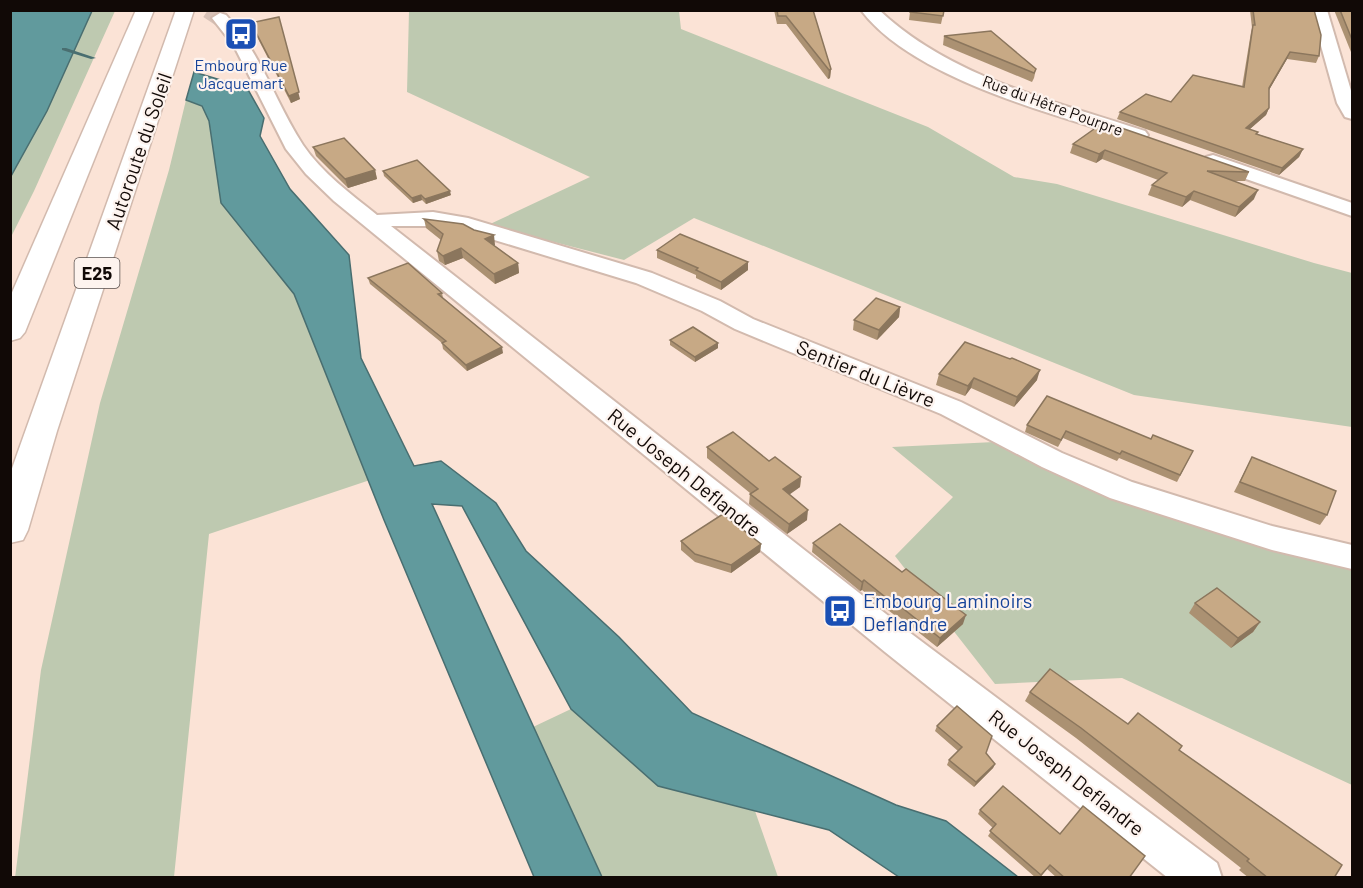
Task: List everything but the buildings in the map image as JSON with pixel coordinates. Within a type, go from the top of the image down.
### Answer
[{"type":"highway","points":[[10,332],[145,10]]},
{"type":"highway","name":"Autoroute du Soleil","points":[[10,530],[41,431],[185,10]]},
{"type":"street","name":"Rue du Hêtre Pourpre","points":[[869,10],[880,23],[905,42],[957,70],[1154,141]]},
{"type":"street","points":[[1319,10],[1347,102],[1353,113]]},
{"type":"street","name":"Rue Joseph Deflandre","points":[[227,16],[229,26],[296,148],[323,181],[888,634],[1202,878]]},
{"type":"street","points":[[1198,156],[1353,210]]},
{"type":"street","name":"Sentier du Lièvre","points":[[372,222],[393,219],[433,219],[468,225],[644,278],[711,306],[744,324],[951,408],[1052,460],[1121,490],[1272,538],[1353,557]]},
{"type":"green space","points":[[92,11],[115,11],[11,237],[11,176],[47,111]]},
{"type":"green space","points":[[409,11],[679,11],[681,29],[928,127],[1014,177],[1057,184],[1352,273],[1352,427],[1134,395],[694,218],[624,260],[488,225],[590,177],[407,92]]},
{"type":"green space","points":[[186,100],[202,106],[209,121],[221,203],[294,294],[370,480],[209,534],[174,877],[15,878],[41,670],[100,403],[169,170]]},
{"type":"green space","points":[[1015,441],[1272,538],[1352,557],[1352,785],[1122,678],[995,684],[895,556],[953,497],[892,447]]},
{"type":"green space","points":[[571,709],[658,786],[755,811],[778,877],[602,877],[533,727]]},
{"type":"water","points":[[11,10],[92,11],[47,111],[11,176]]},
{"type":"water","points":[[194,72],[247,88],[264,118],[260,136],[290,189],[349,255],[361,358],[414,466],[441,461],[496,503],[526,551],[619,637],[692,713],[896,805],[946,821],[1018,877],[899,877],[829,830],[658,786],[571,709],[462,506],[432,504],[602,877],[534,877],[384,520],[294,294],[221,203],[209,121],[202,106],[186,100]]},
{"type":"waterway","points":[[64,49],[93,58]]},
{"type":"tunnel","points":[[208,10],[220,18]]},
{"type":"place","name":"Embourg Rue Jacquemart","points":[[241,34]]},
{"type":"place","name":"Embourg Laminoirs Deflandre","points":[[840,611]]}]
